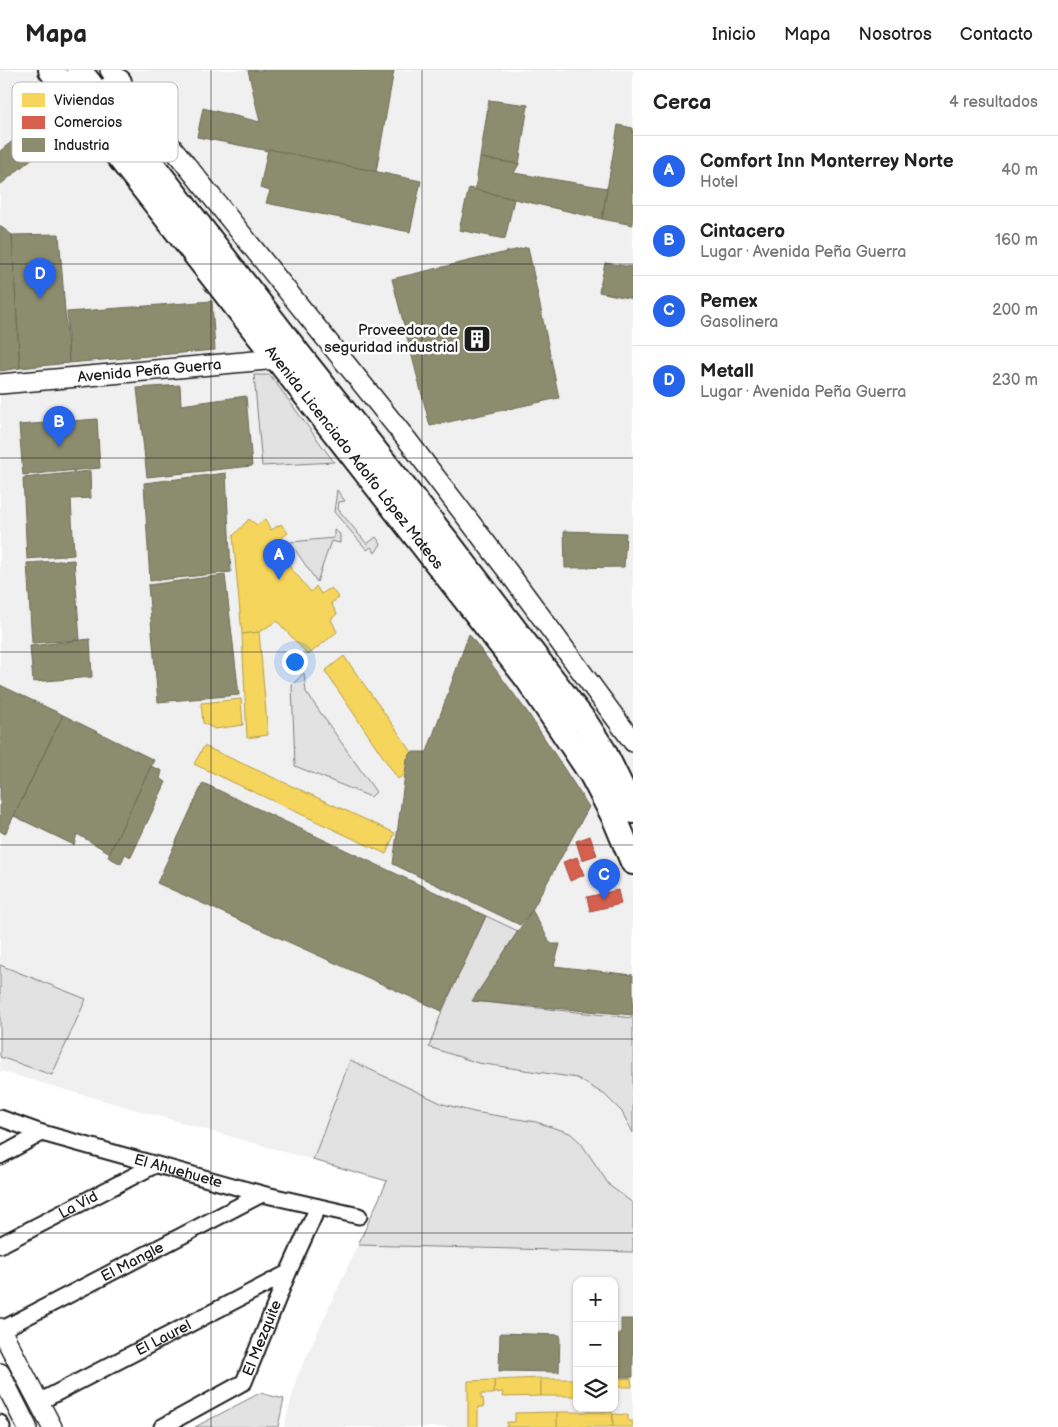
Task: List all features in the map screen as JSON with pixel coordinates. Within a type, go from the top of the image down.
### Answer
[{"type":"main road","name":"Avenida Licenciado Adolfo López Mateos","points":[[50,70],[60,82]]},
{"type":"main road","name":"Avenida Licenciado Adolfo López Mateos","points":[[79,70],[88,82]]},
{"type":"main road","name":"Avenida Licenciado Adolfo López Mateos","points":[[126,162],[289,358],[381,459],[449,544],[585,722],[603,750],[633,811]]},
{"type":"main road","name":"Avenida Licenciado Adolfo López Mateos","points":[[146,162],[289,358],[527,678],[592,775],[615,819],[633,862]]},
{"type":"street","points":[[178,155],[408,441],[509,573],[633,742]]},
{"type":"street","name":"Avenida Peña Guerra","points":[[0,384],[289,358]]},
{"type":"street","points":[[381,459],[408,441]]},
{"type":"street","name":"El Ahuehuete","points":[[0,1118],[42,1133],[155,1165],[262,1194],[359,1216]]},
{"type":"street","points":[[0,1156],[42,1133]]},
{"type":"street","name":"La Vid","points":[[0,1244],[155,1165]]},
{"type":"street","name":"El Mangle","points":[[1,1329],[262,1194]]},
{"type":"street","name":"El Mezquite","points":[[162,1427],[244,1382],[288,1273],[318,1207]]},
{"type":"street","name":"El Laurel","points":[[39,1402],[288,1273]]},
{"type":"street","points":[[1,1329],[52,1427]]},
{"type":"street","points":[[0,1374],[27,1427]]},
{"type":"street","points":[[0,1423],[2,1427]]},
{"type":"shaded area","points":[[0,70],[633,70],[633,1427],[284,1427],[297,1377],[387,1181],[0,1071]]},
{"type":"shaded area","points":[[254,375],[270,375],[334,462],[262,466]]},
{"type":"shaded area","points":[[337,490],[345,501],[339,502],[338,509],[367,544],[376,537],[381,544],[375,553],[371,547],[367,550],[334,512]]},
{"type":"shaded area","points":[[334,530],[340,534],[340,543],[331,541],[317,582],[290,542],[334,538]]},
{"type":"shaded area","points":[[304,673],[306,692],[376,792],[371,797],[295,766],[292,685]]},
{"type":"shaded area","points":[[486,916],[518,931],[473,1001],[633,1018],[633,1133],[622,1112],[605,1095],[577,1078],[478,1063],[429,1047],[442,1011]]},
{"type":"shaded area","points":[[0,965],[86,999],[52,1075],[0,1057]]},
{"type":"shaded area","points":[[350,1060],[443,1104],[474,1112],[536,1122],[570,1133],[581,1143],[610,1186],[633,1203],[633,1252],[358,1245],[387,1181],[313,1160]]},
{"type":"shaded area","points":[[260,1393],[284,1399],[278,1427],[195,1427]]},
{"type":"building: Viviendas","points":[[249,519],[257,525],[265,519],[271,530],[281,524],[288,533],[279,540],[284,547],[278,552],[311,592],[316,586],[321,594],[331,588],[339,598],[331,603],[337,614],[331,619],[337,632],[308,655],[277,621],[259,632],[242,634],[233,536]]},
{"type":"building: Viviendas","points":[[259,632],[268,735],[247,738],[242,634]]},
{"type":"building: Viviendas","points":[[344,656],[412,752],[407,759],[407,773],[398,779],[325,671]]},
{"type":"building: Viviendas","points":[[241,699],[243,725],[215,729],[203,723],[201,703]]},
{"type":"building: Viviendas","points":[[204,746],[395,833],[386,854],[194,764]]},
{"type":"building: Viviendas","points":[[541,1378],[541,1396],[502,1397],[503,1392],[494,1393],[494,1380]]},
{"type":"building: Viviendas","points":[[631,1378],[632,1387],[618,1387],[618,1379]]},
{"type":"building: Viviendas","points":[[541,1379],[573,1379],[573,1396],[541,1396]]},
{"type":"building: Viviendas","points":[[494,1380],[494,1394],[481,1394],[484,1407],[478,1407],[478,1427],[468,1427],[468,1381]]},
{"type":"building: Viviendas","points":[[557,1412],[612,1412],[613,1427],[557,1427]]},
{"type":"building: Viviendas","points":[[557,1412],[557,1427],[507,1427],[507,1422],[515,1422],[515,1413]]},
{"type":"building: Viviendas","points":[[613,1414],[628,1415],[628,1421],[633,1421],[633,1427],[613,1427]]},
{"type":"building: Comercios","points":[[590,836],[597,855],[582,860],[576,841]]},
{"type":"building: Comercios","points":[[577,857],[584,875],[570,881],[563,862]]},
{"type":"building: Comercios","points":[[618,890],[621,904],[590,911],[587,897]]},
{"type":"building: Industria","points":[[248,70],[394,70],[376,172],[197,137],[203,108],[260,122]]},
{"type":"building: Industria","points":[[489,100],[528,105],[519,164],[480,158]]},
{"type":"building: Industria","points":[[618,125],[633,128],[633,225],[602,219]]},
{"type":"building: Industria","points":[[12,142],[12,162],[28,162],[0,185],[0,151]]},
{"type":"building: Industria","points":[[268,149],[421,181],[410,232],[266,203],[270,191],[260,188]]},
{"type":"building: Industria","points":[[480,158],[519,164],[514,173],[607,188],[602,219],[475,190]]},
{"type":"building: Industria","points":[[469,188],[514,199],[505,239],[459,230]]},
{"type":"building: Industria","points":[[0,226],[12,235],[20,368],[0,371]]},
{"type":"building: Industria","points":[[59,234],[69,363],[20,368],[12,235]]},
{"type":"building: Industria","name":"Proveedora de seguridad industrial","points":[[528,247],[559,398],[430,426],[392,279]]},
{"type":"building: Industria","points":[[605,263],[633,267],[633,299],[599,292]]},
{"type":"building: Industria","points":[[212,301],[215,350],[69,363],[67,312]]},
{"type":"building: Industria","points":[[180,385],[181,405],[246,396],[252,466],[147,477],[137,388]]},
{"type":"building: Industria","points":[[97,419],[100,468],[23,475],[19,425]]},
{"type":"building: Industria","points":[[90,471],[91,498],[71,499],[74,555],[27,559],[23,478]]},
{"type":"building: Industria","points":[[226,473],[231,572],[150,581],[144,483]]},
{"type":"building: Industria","points":[[564,531],[626,533],[624,567],[565,568]]},
{"type":"building: Industria","points":[[74,560],[80,640],[32,643],[27,563]]},
{"type":"building: Industria","points":[[225,575],[239,695],[158,702],[148,585]]},
{"type":"building: Industria","points":[[469,634],[528,713],[589,807],[532,910],[520,925],[393,864],[407,759],[412,752],[427,752]]},
{"type":"building: Industria","points":[[90,639],[92,677],[33,682],[30,646]]},
{"type":"building: Industria","points":[[0,685],[63,715],[5,834],[0,831]]},
{"type":"building: Industria","points":[[63,715],[154,760],[110,853],[77,834],[74,845],[14,816]]},
{"type":"building: Industria","points":[[151,766],[162,771],[160,779],[166,782],[131,857],[125,854],[121,864],[108,857]]},
{"type":"building: Industria","points":[[203,783],[486,916],[442,1011],[157,883]]},
{"type":"building: Industria","points":[[532,910],[551,944],[560,944],[554,966],[633,975],[633,1015],[472,1001]]},
{"type":"building: Industria","points":[[621,1319],[633,1319],[633,1377],[618,1377],[618,1334],[621,1334]]},
{"type":"building: Industria","points":[[500,1333],[560,1335],[559,1372],[499,1371]]},
{"type":"place","name":"Metall","points":[[40,299]]},
{"type":"place","name":"Proveedora de seguridad industrial","points":[[477,339]]},
{"type":"place","name":"Cintacero","points":[[59,447]]},
{"type":"place","name":"Comfort Inn Monterrey Norte","points":[[279,580]]},
{"type":"place","name":"Pemex","points":[[604,900]]}]
